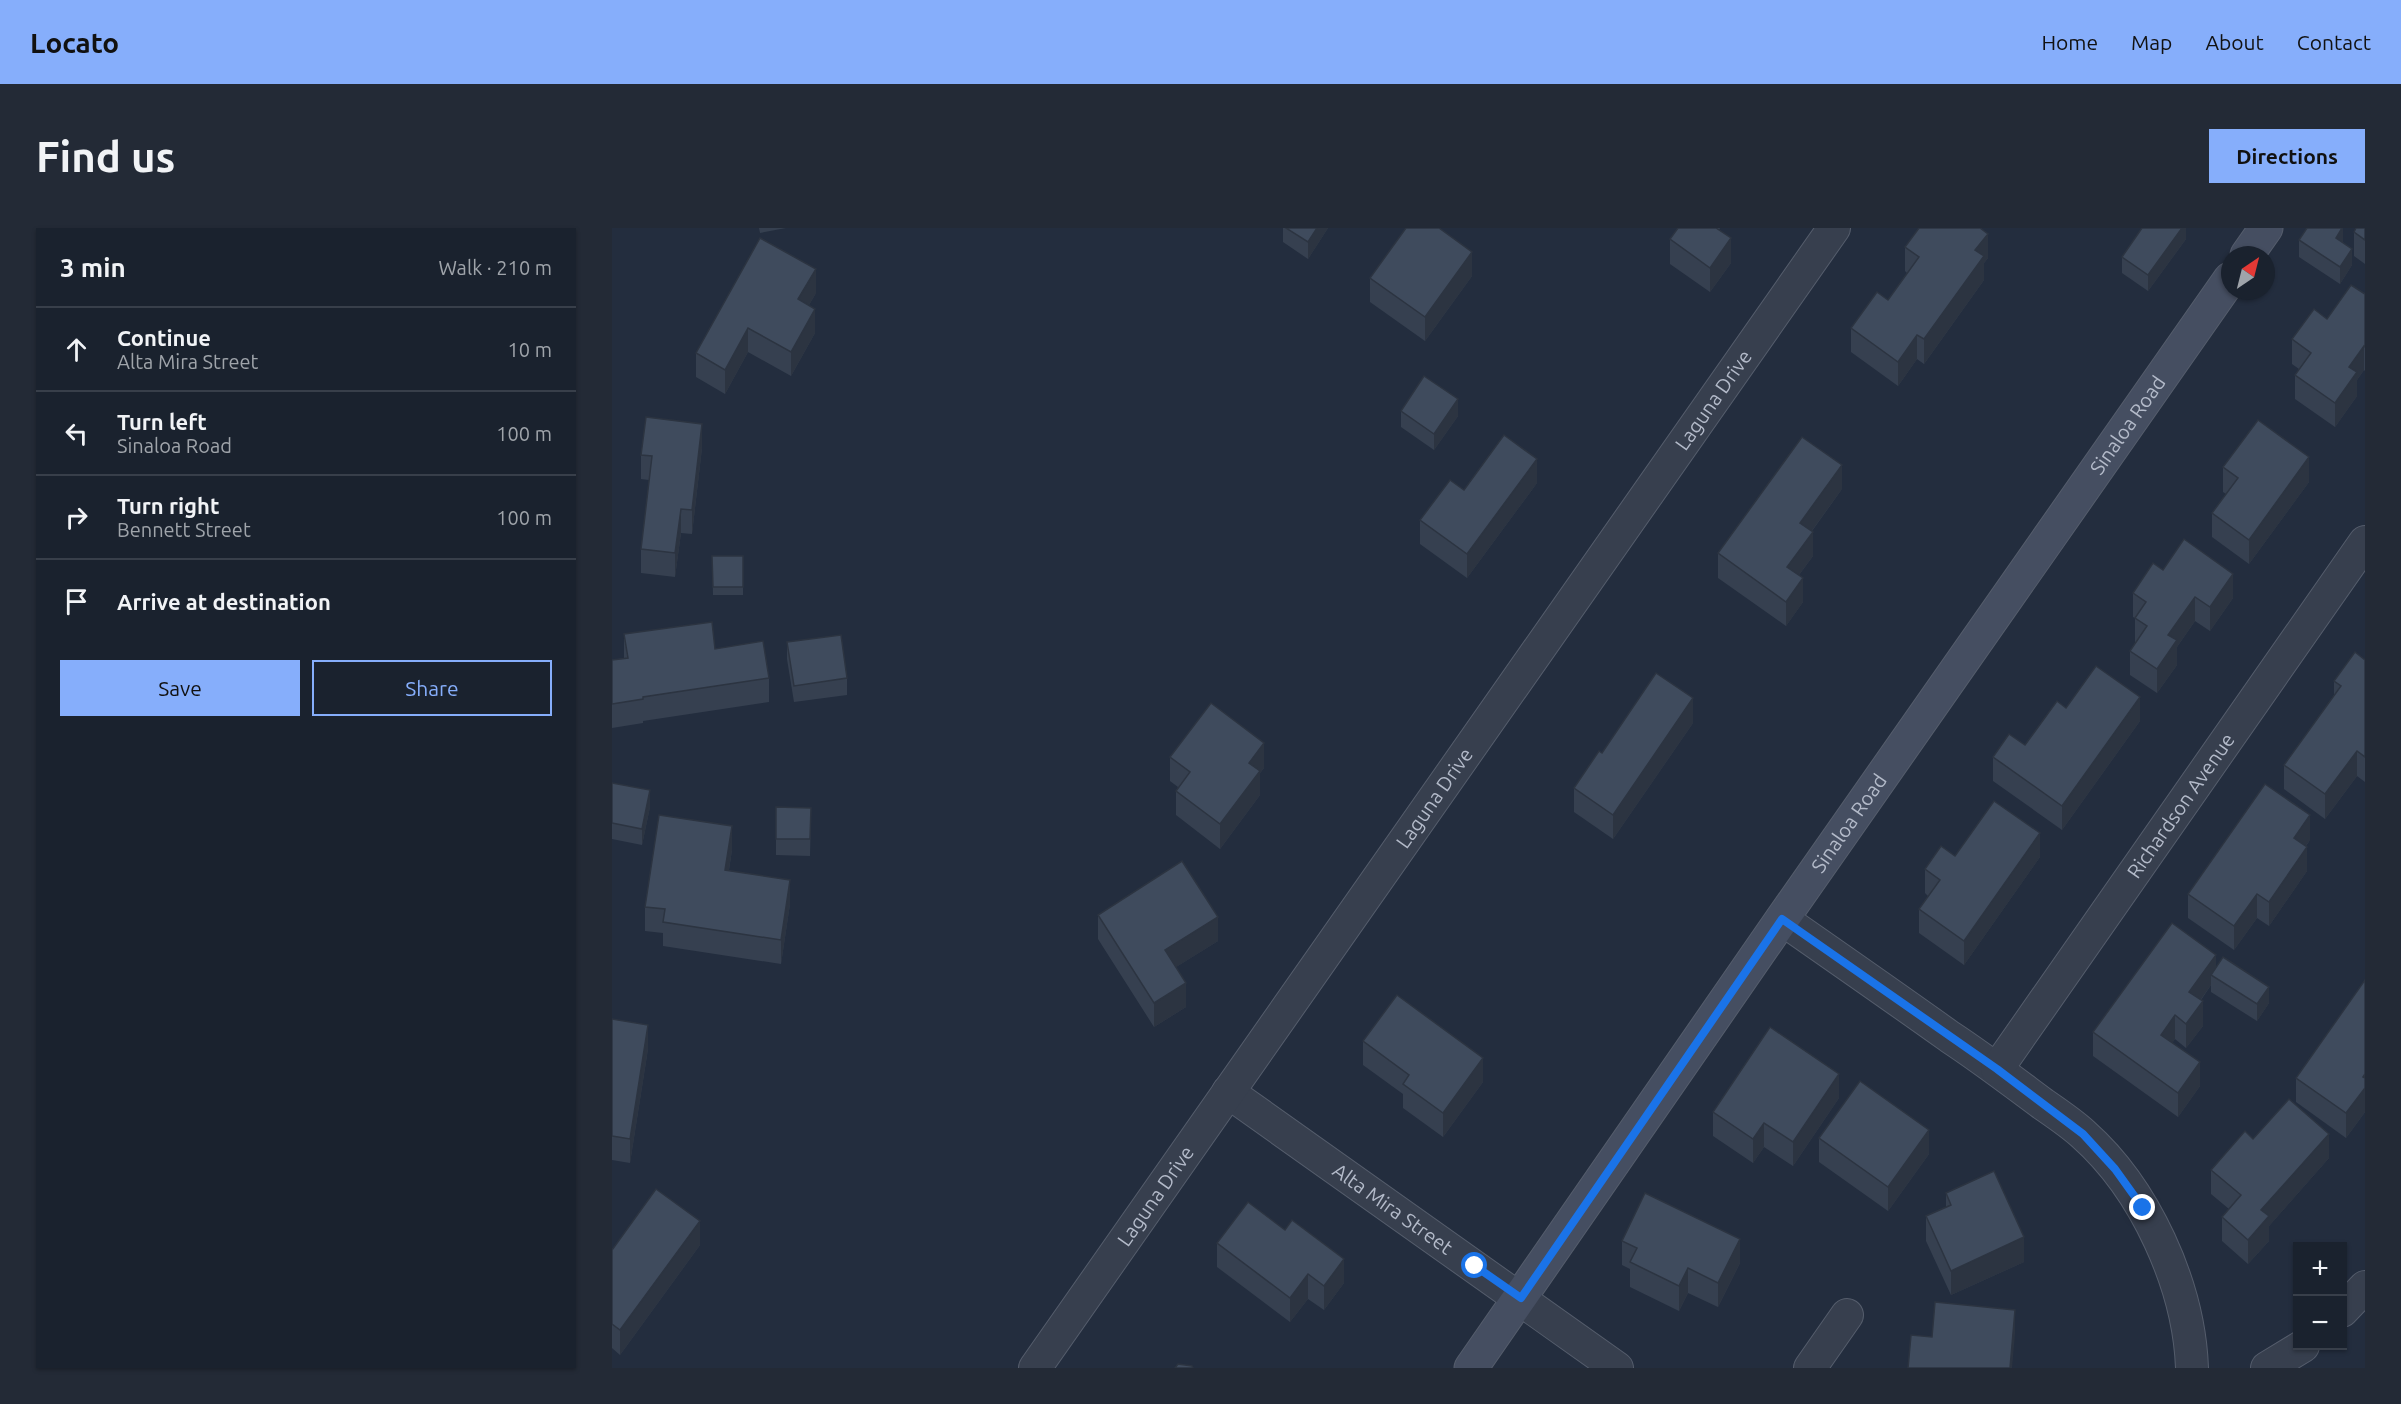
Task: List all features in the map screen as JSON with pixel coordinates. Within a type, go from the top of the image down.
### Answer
[{"type":"street","name":"Laguna Drive","points":[[1035,1368],[1834,228]]},
{"type":"street","points":[[2253,246],[2266,228]]},
{"type":"street","name":"Sinaloa Road","points":[[1471,1368],[2221,292]]},
{"type":"street","name":"Richardson Avenue","points":[[1997,1069],[2365,542]]},
{"type":"street","points":[[1782,919],[1997,1069],[2083,1134],[2115,1169],[2143,1208],[2165,1251],[2181,1298],[2192,1368]]},
{"type":"street","name":"Alta Mira Street","points":[[1228,1092],[1617,1368]]},
{"type":"street","points":[[2347,1307],[2365,1287]]},
{"type":"street","points":[[1810,1368],[1847,1315]]},
{"type":"street","points":[[2267,1368],[2296,1350]]},
{"type":"building","points":[[1286,228],[1317,228],[1308,242]]},
{"type":"building","points":[[1406,228],[1439,228],[1472,252],[1425,317],[1370,278]]},
{"type":"building","points":[[1678,228],[1716,228],[1731,238],[1710,268],[1670,239]]},
{"type":"building","points":[[1919,228],[1980,228],[1988,234],[1975,250],[1984,256],[1924,339],[1917,335],[1898,362],[1851,328],[1877,292],[1888,300],[1919,257],[1905,247]]},
{"type":"building","points":[[2142,228],[2182,228],[2148,275],[2122,257]]},
{"type":"building","points":[[2307,228],[2342,228],[2336,238],[2352,249],[2340,267],[2299,240]]},
{"type":"building","points":[[2356,228],[2365,228],[2365,240],[2354,232]]},
{"type":"building","points":[[760,238],[816,269],[798,299],[815,309],[791,352],[748,328],[725,370],[696,353]]},
{"type":"building","points":[[2351,285],[2365,294],[2365,347],[2349,367],[2357,372],[2335,403],[2295,375],[2311,353],[2292,339],[2314,309],[2327,319]]},
{"type":"building","points":[[1424,376],[1458,399],[1434,434],[1401,411]]},
{"type":"building","points":[[646,417],[702,424],[692,510],[681,509],[675,553],[641,549],[652,456],[641,455]]},
{"type":"building","points":[[2258,420],[2309,457],[2249,540],[2212,513],[2238,478],[2223,467]]},
{"type":"building","points":[[1504,435],[1537,459],[1467,554],[1420,520],[1450,480],[1464,490]]},
{"type":"building","points":[[1802,437],[1842,465],[1800,523],[1813,532],[1787,567],[1803,578],[1786,602],[1718,553]]},
{"type":"building","points":[[2184,539],[2233,574],[2210,607],[2195,597],[2168,635],[2177,640],[2157,669],[2130,651],[2147,626],[2135,618],[2146,602],[2133,593],[2153,563],[2163,570]]},
{"type":"building","points":[[712,556],[743,556],[743,587],[713,587]]},
{"type":"building","points":[[712,622],[715,649],[763,641],[769,678],[643,697],[643,699],[612,704],[612,660],[628,658],[624,634]]},
{"type":"building","points":[[841,635],[847,678],[794,686],[787,642]]},
{"type":"building","points":[[2355,652],[2365,660],[2365,757],[2357,751],[2325,794],[2284,765],[2341,686],[2334,681]]},
{"type":"building","points":[[2096,666],[2140,697],[2062,806],[1993,757],[2009,734],[2025,745],[2057,701],[2066,708]]},
{"type":"building","points":[[1656,673],[1693,698],[1613,815],[1574,788],[1599,751],[1602,753]]},
{"type":"building","points":[[1211,703],[1264,743],[1249,763],[1260,771],[1220,824],[1176,791],[1190,772],[1170,757]]},
{"type":"building","points":[[612,783],[650,790],[642,829],[612,823]]},
{"type":"building","points":[[2265,784],[2310,815],[2294,838],[2307,847],[2269,902],[2257,894],[2234,926],[2188,894]]},
{"type":"building","points":[[1994,801],[2040,833],[1964,941],[1919,909],[1940,880],[1925,869],[1941,846],[1955,856]]},
{"type":"building","points":[[776,807],[811,808],[810,839],[776,839]]},
{"type":"building","points":[[659,815],[732,826],[725,870],[790,880],[781,940],[663,922],[665,909],[645,907]]},
{"type":"building","points":[[1182,861],[1218,917],[1165,950],[1186,983],[1154,1003],[1098,915]]},
{"type":"building","points":[[2172,923],[2216,955],[2189,992],[2203,1001],[2186,1024],[2175,1015],[2161,1035],[2200,1062],[2178,1093],[2093,1032]]},
{"type":"building","points":[[2223,957],[2269,987],[2257,1004],[2211,975]]},
{"type":"building","points":[[2365,980],[2365,1074],[2363,1077],[2365,1088],[2346,1113],[2296,1078]]},
{"type":"building","points":[[1397,995],[1483,1058],[1443,1113],[1403,1084],[1409,1075],[1363,1041]]},
{"type":"building","points":[[612,1019],[648,1025],[630,1139],[612,1136]]},
{"type":"building","points":[[1770,1027],[1839,1074],[1793,1142],[1764,1123],[1753,1139],[1713,1112]]},
{"type":"building","points":[[1860,1081],[1929,1130],[1888,1187],[1819,1138]]},
{"type":"building","points":[[2289,1099],[2329,1134],[2261,1210],[2269,1216],[2248,1240],[2222,1217],[2241,1195],[2211,1170],[2245,1131],[2253,1139]]},
{"type":"building","points":[[1994,1171],[2024,1237],[1951,1271],[1926,1216],[1951,1205],[1946,1193]]},
{"type":"building","points":[[656,1189],[700,1221],[620,1330],[612,1324],[612,1250]]},
{"type":"building","points":[[1645,1193],[1740,1239],[1718,1283],[1688,1268],[1679,1286],[1630,1262],[1637,1248],[1622,1241]]},
{"type":"building","points":[[1248,1202],[1285,1230],[1292,1220],[1344,1259],[1324,1286],[1308,1274],[1290,1298],[1217,1243]]},
{"type":"building","points":[[1935,1302],[2015,1310],[2010,1368],[1908,1368],[1911,1335],[1932,1337]]},
{"type":"building","points":[[1178,1364],[1192,1366],[1193,1368],[1175,1368]]},
{"type":"route","points":[[1475,1266],[1521,1298],[1782,919],[1997,1069],[2083,1134],[2115,1169],[2143,1208]]}]
